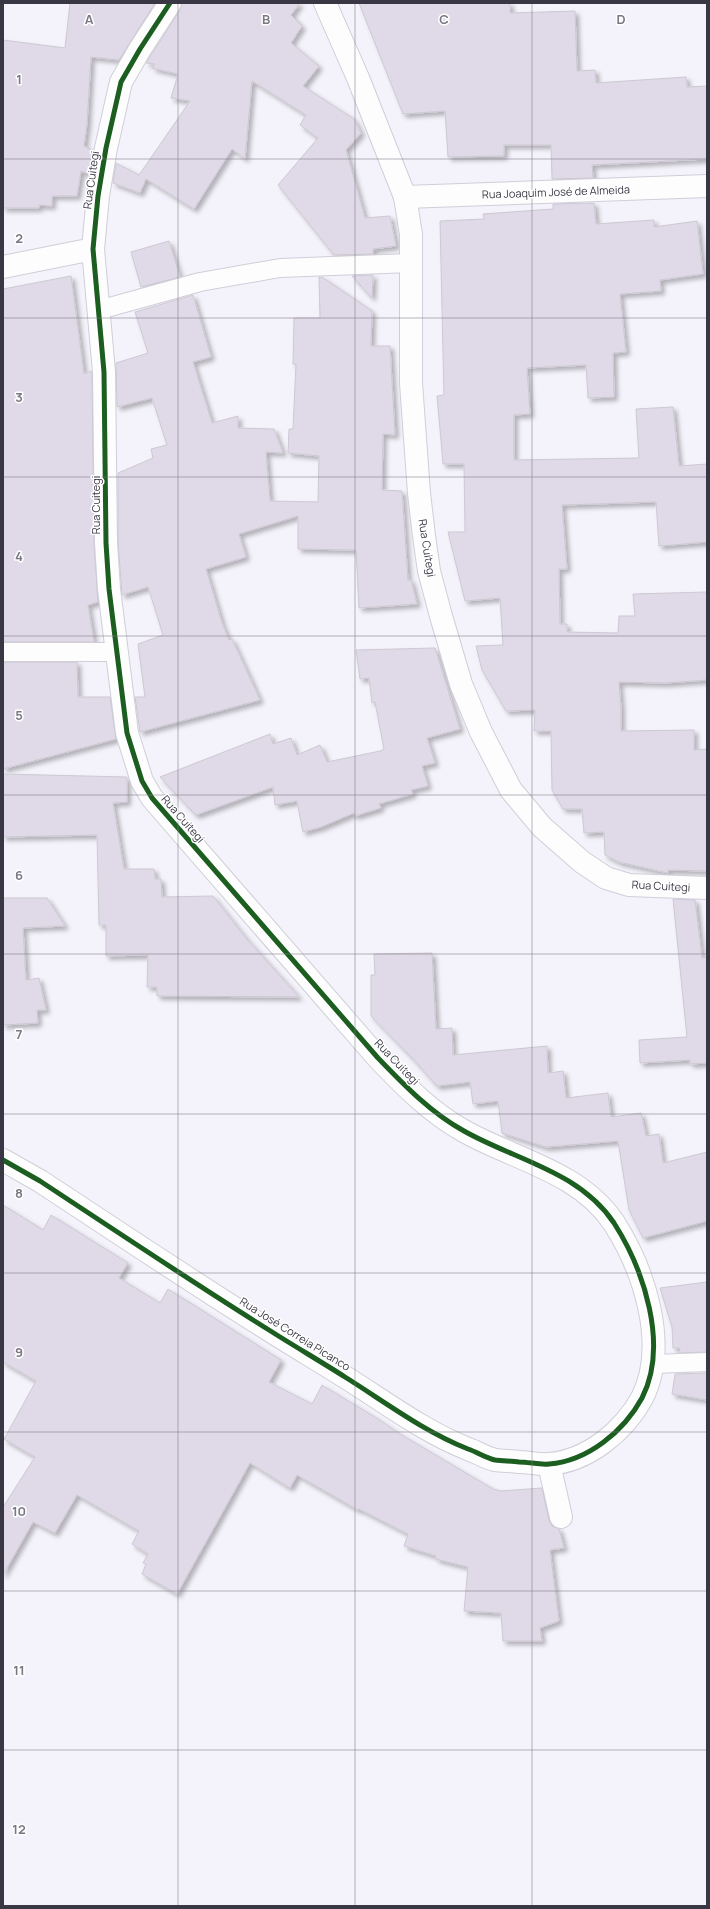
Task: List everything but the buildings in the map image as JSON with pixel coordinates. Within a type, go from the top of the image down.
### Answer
[{"type":"street","name":"Rua Cuitegi","points":[[170,3],[140,48],[121,82],[103,162],[93,250],[104,372],[106,543],[116,652],[129,740],[142,782],[152,798],[378,1058],[407,1088],[440,1116],[464,1131],[570,1180],[594,1200],[613,1223],[633,1260],[647,1298],[653,1332],[653,1364],[643,1396],[626,1423],[595,1449]]},
{"type":"street","name":"Rua Cuitegi","points":[[325,3],[358,78],[405,198],[411,234],[411,383],[418,493],[424,536],[429,571],[441,616],[461,684],[481,732],[511,790],[542,827],[582,862],[606,878],[629,885],[707,888]]},
{"type":"street","name":"Rua Joaquim José de Almeida","points":[[405,198],[707,186]]},
{"type":"street","points":[[3,267],[93,250]]},
{"type":"street","name":"Rua José Correia Picanco","points":[[3,1160],[40,1181],[268,1330],[345,1377],[409,1419],[451,1442],[495,1460],[549,1464],[568,1460],[595,1449]]},
{"type":"street","points":[[549,1464],[561,1517]]},
{"type":"lane","points":[[99,310],[200,282],[280,268],[411,263]]},
{"type":"lane","points":[[3,652],[116,652]]},
{"type":"lane","points":[[653,1364],[707,1362]]},
{"type":"cycle path","points":[[3,1160],[40,1181],[211,1294],[336,1371],[405,1416],[451,1442],[492,1459],[549,1464],[563,1462],[591,1450],[615,1433],[625,1422],[642,1398],[650,1377],[653,1355],[653,1332],[643,1285],[625,1242],[614,1223],[600,1205],[583,1191],[545,1168],[484,1141],[452,1124],[440,1116],[408,1088],[378,1058],[152,798],[142,781],[127,733],[109,589],[106,543],[104,372],[93,249],[98,196],[106,148],[121,82],[140,49],[170,3]]}]
